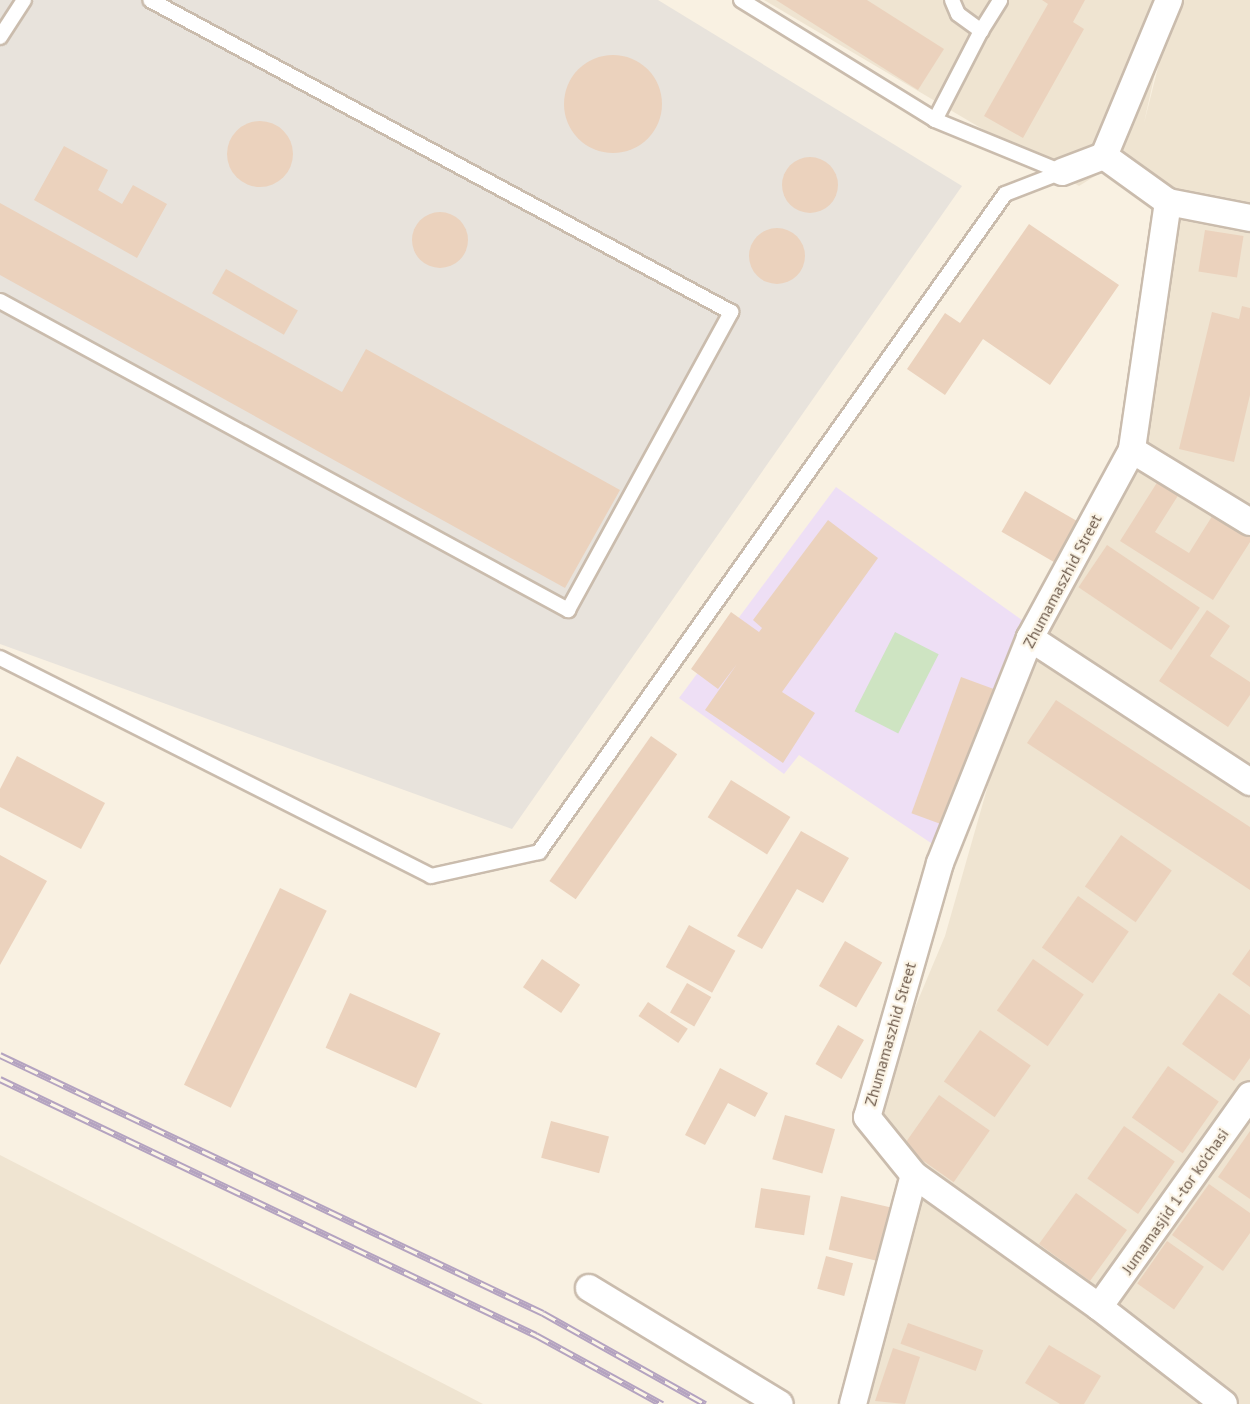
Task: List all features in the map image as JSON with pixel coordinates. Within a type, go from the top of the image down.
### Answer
[{"type":"street","points":[[1062,172],[1104,156],[1169,0]]},
{"type":"street","points":[[1104,156],[1168,202],[1250,218]]},
{"type":"street","name":"Zhumamaszhid Street","points":[[1168,202],[1132,450],[1030,638],[940,863],[867,1117],[914,1175],[1099,1307],[1224,1404]]},
{"type":"street","points":[[1132,450],[1250,522]]},
{"type":"street","points":[[1030,638],[1250,782]]},
{"type":"street","name":"Jumamasjid 1-tor ko'chasi","points":[[1099,1307],[1250,1095]]},
{"type":"street","points":[[854,1404],[914,1175]]},
{"type":"street","points":[[589,1288],[780,1404]]},
{"type":"lane","points":[[0,37],[24,0]]},
{"type":"lane","points":[[0,301],[568,610],[731,312],[150,0]]},
{"type":"lane","points":[[741,0],[935,120],[1062,172]]},
{"type":"lane","points":[[952,0],[958,14],[981,31]]},
{"type":"lane","points":[[935,120],[981,31],[1000,0]]},
{"type":"lane","points":[[0,658],[431,876],[539,852],[1005,195],[1062,172]]},
{"type":"shaded area","points":[[0,0],[658,0],[962,186],[512,829],[0,644]]},
{"type":"shaded area","points":[[764,0],[1171,0],[1144,123],[1175,0],[1250,0],[1250,1404],[855,1404],[915,1169],[869,1117],[945,936],[1030,638],[1131,450],[1168,203],[1116,163],[1079,186]]},
{"type":"shaded area","points":[[836,487],[1026,623],[934,845],[799,755],[784,774],[679,698]]},
{"type":"shaded area","points":[[0,1155],[483,1404],[0,1404]]},
{"type":"green space","points":[[895,632],[939,654],[898,734],[855,711]]},
{"type":"building","points":[[776,0],[867,0],[944,49],[918,90]]},
{"type":"building","points":[[1042,0],[1085,0],[1073,22],[1084,29],[1023,138],[984,116],[1048,4]]},
{"type":"building","points":[[613,55],[632,58],[648,69],[659,85],[662,104],[659,123],[648,139],[632,150],[613,153],[594,150],[578,139],[567,123],[564,104],[567,85],[578,69],[594,58]]},
{"type":"building","points":[[260,121],[272,124],[283,131],[290,142],[293,154],[290,166],[283,177],[272,184],[260,187],[248,184],[237,177],[230,166],[227,154],[230,142],[237,131],[248,124]]},
{"type":"building","points":[[64,146],[108,170],[98,190],[122,204],[133,185],[167,204],[137,258],[34,200]]},
{"type":"building","points":[[804,157],[816,157],[830,165],[838,179],[836,196],[830,205],[816,213],[804,213],[787,201],[782,191],[782,179],[794,162]]},
{"type":"building","points":[[0,203],[342,392],[366,349],[620,490],[565,588],[0,275]]},
{"type":"building","points":[[434,212],[446,212],[460,220],[468,234],[466,251],[460,260],[446,268],[434,268],[417,256],[412,246],[412,234],[424,217]]},
{"type":"building","points":[[1029,224],[1119,285],[1050,385],[983,339],[945,395],[907,369],[945,313],[960,323]]},
{"type":"building","points":[[771,228],[783,228],[797,236],[805,250],[803,267],[797,276],[783,284],[771,284],[754,272],[749,262],[749,250],[761,233]]},
{"type":"building","points":[[1205,230],[1244,236],[1237,278],[1198,271]]},
{"type":"building","points":[[226,269],[298,310],[284,335],[212,293]]},
{"type":"building","points":[[1242,306],[1250,308],[1250,395],[1234,462],[1179,449],[1212,312],[1239,319]]},
{"type":"building","points":[[1158,481],[1179,494],[1155,532],[1189,553],[1216,510],[1250,531],[1250,542],[1213,600],[1120,541]]},
{"type":"building","points":[[1025,491],[1079,522],[1055,563],[1002,532]]},
{"type":"building","points":[[828,520],[878,558],[782,692],[815,713],[783,763],[705,710],[737,664],[718,689],[691,669],[731,612],[759,632],[762,628],[753,620]]},
{"type":"building","points":[[1107,545],[1200,608],[1171,650],[1078,587]]},
{"type":"building","points":[[1207,610],[1230,626],[1210,656],[1250,682],[1250,695],[1228,727],[1159,681]]},
{"type":"building","points":[[961,677],[996,690],[946,826],[911,813]]},
{"type":"building","points":[[1056,700],[1250,827],[1250,890],[1027,743]]},
{"type":"building","points":[[651,736],[677,754],[576,899],[549,881]]},
{"type":"building","points":[[17,756],[105,803],[81,849],[0,807],[0,789]]},
{"type":"building","points":[[731,780],[790,817],[767,854],[708,817]]},
{"type":"building","points":[[801,831],[849,858],[823,903],[797,889],[762,949],[737,936]]},
{"type":"building","points":[[1121,835],[1172,871],[1136,922],[1085,887]]},
{"type":"building","points":[[0,855],[47,881],[0,965]]},
{"type":"building","points":[[280,888],[327,911],[231,1108],[184,1085]]},
{"type":"building","points":[[1078,896],[1129,932],[1093,983],[1042,948]]},
{"type":"building","points":[[689,925],[735,951],[712,993],[666,967]]},
{"type":"building","points":[[845,941],[882,962],[856,1008],[819,986]]},
{"type":"building","points":[[1250,949],[1250,987],[1232,974]]},
{"type":"building","points":[[542,959],[580,985],[561,1013],[523,987]]},
{"type":"building","points":[[1033,959],[1084,995],[1048,1046],[997,1011]]},
{"type":"building","points":[[687,983],[711,997],[694,1026],[670,1012]]},
{"type":"building","points":[[350,993],[440,1033],[416,1088],[326,1048]]},
{"type":"building","points":[[1219,993],[1250,1015],[1250,1058],[1234,1081],[1182,1044]]},
{"type":"building","points":[[648,1002],[688,1029],[678,1043],[638,1016]]},
{"type":"building","points":[[838,1025],[864,1040],[841,1079],[816,1064]]},
{"type":"building","points":[[980,1030],[1031,1066],[995,1117],[944,1082]]},
{"type":"building","points":[[1168,1066],[1219,1102],[1183,1153],[1132,1118]]},
{"type":"building","points":[[720,1068],[768,1093],[755,1117],[728,1103],[705,1145],[685,1135]]},
{"type":"building","points":[[939,1095],[990,1131],[954,1182],[903,1147]]},
{"type":"building","points":[[785,1115],[835,1129],[822,1174],[772,1159]]},
{"type":"building","points":[[551,1121],[609,1137],[599,1173],[541,1158]]},
{"type":"building","points":[[1124,1126],[1175,1162],[1138,1214],[1087,1178]]},
{"type":"building","points":[[1250,1131],[1250,1199],[1218,1177]]},
{"type":"building","points":[[1209,1184],[1250,1213],[1250,1233],[1223,1271],[1172,1235]]},
{"type":"building","points":[[761,1188],[810,1196],[804,1235],[755,1228]]},
{"type":"building","points":[[1076,1193],[1127,1230],[1090,1281],[1039,1244]]},
{"type":"building","points":[[841,1196],[897,1209],[884,1262],[829,1250]]},
{"type":"building","points":[[1167,1241],[1204,1267],[1174,1309],[1137,1284]]},
{"type":"building","points":[[826,1256],[853,1263],[844,1296],[817,1289]]},
{"type":"building","points":[[908,1323],[983,1350],[976,1371],[900,1344]]},
{"type":"building","points":[[1049,1345],[1101,1376],[1084,1404],[1060,1404],[1025,1383]]},
{"type":"building","points":[[893,1348],[920,1357],[905,1404],[875,1401]]},
{"type":"railway","points":[[0,1055],[543,1313],[705,1404]]},
{"type":"railway","points":[[0,1079],[536,1335],[662,1404]]}]
